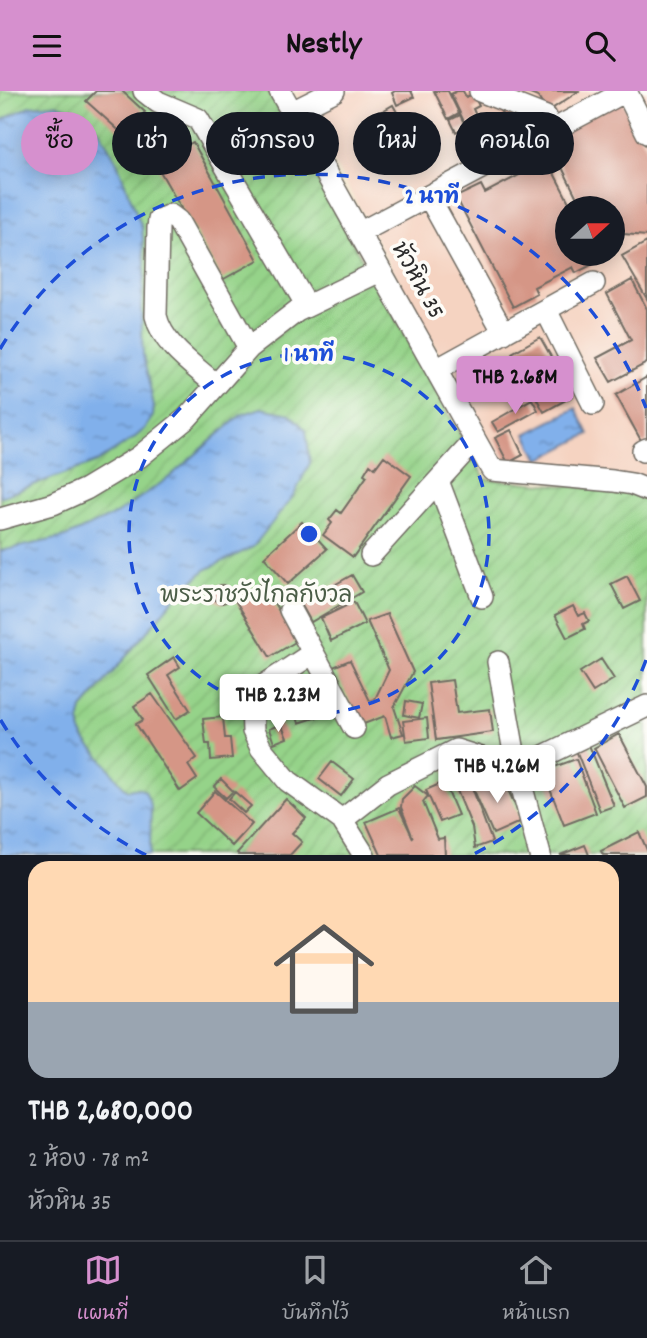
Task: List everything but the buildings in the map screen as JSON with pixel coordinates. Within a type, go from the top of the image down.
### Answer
[{"type":"street","points":[[144,91],[158,101],[198,119],[307,306]]},
{"type":"street","name":"หัวหิน 35","points":[[280,91],[292,112]]},
{"type":"street","points":[[292,112],[334,91]]},
{"type":"street","points":[[480,91],[534,112]]},
{"type":"street","points":[[359,233],[626,91],[647,133]]},
{"type":"street","name":"หัวหิน 35","points":[[327,175],[492,470],[613,481],[647,490]]},
{"type":"street","points":[[429,197],[504,333]]},
{"type":"street","points":[[216,386],[180,353],[163,335],[158,325],[158,228],[159,221],[164,216],[170,215],[178,221],[249,348]]},
{"type":"street","points":[[0,519],[53,504],[86,489],[139,457],[187,418],[249,348],[297,311],[380,271]]},
{"type":"street","points":[[436,370],[594,283]]},
{"type":"street","points":[[546,310],[593,404]]},
{"type":"street","points":[[371,555],[475,440]]},
{"type":"street","points":[[438,481],[482,597]]},
{"type":"street","points":[[290,610],[354,728]]},
{"type":"street","points":[[313,653],[260,688],[251,704],[253,731],[261,748],[288,781],[342,820],[364,855]]},
{"type":"street","points":[[498,662],[517,769],[540,855]]},
{"type":"street","points":[[342,820],[388,784],[456,750],[517,769],[647,706]]},
{"type":"shaded area","points":[[295,91],[647,91],[647,480],[499,462],[339,171],[339,112],[307,112]]},
{"type":"green space","name":"พระราชวังไกลกังวล","points":[[0,91],[268,91],[280,112],[206,112],[206,175],[315,175],[485,479],[626,491],[647,501],[647,855],[0,855]]},
{"type":"water","points":[[55,104],[81,112],[21,112],[21,175],[98,175],[98,130],[112,153],[112,175],[122,175],[142,228],[145,263],[141,308],[143,355],[154,406],[153,416],[146,428],[97,462],[0,497],[0,121],[30,106]]},
{"type":"water","points":[[261,408],[290,414],[306,430],[310,463],[294,495],[253,547],[205,570],[175,598],[82,709],[80,728],[86,741],[128,790],[138,788],[145,791],[151,806],[150,855],[0,855],[0,551],[65,537],[114,515],[167,479],[241,415]]},
{"type":"water","points":[[576,408],[589,434],[539,460],[526,434]]}]
